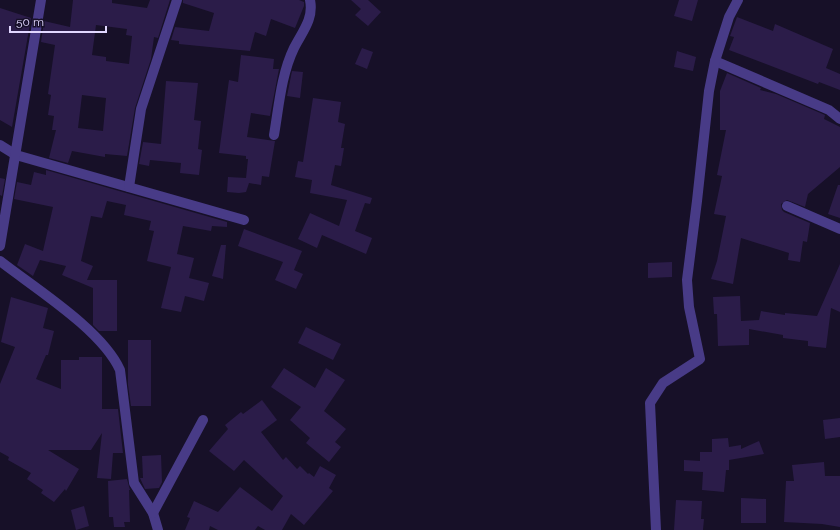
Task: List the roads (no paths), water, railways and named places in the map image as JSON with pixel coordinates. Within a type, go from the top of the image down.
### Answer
[{"type":"street","points":[[0,246],[41,0]]},
{"type":"street","points":[[129,187],[144,96],[177,0]]},
{"type":"street","points":[[274,135],[286,65],[309,21],[312,9],[310,0]]},
{"type":"street","points":[[656,530],[650,403],[663,383],[700,359],[689,307],[686,280],[697,201],[709,92],[715,61],[729,17],[738,0]]},
{"type":"street","points":[[715,61],[829,110],[840,119]]},
{"type":"street","points":[[0,145],[16,155],[244,220]]},
{"type":"street","points":[[787,206],[840,229]]},
{"type":"street","points":[[0,261],[96,336],[114,358],[120,370],[134,483],[153,513],[158,530]]},
{"type":"street","points":[[153,513],[203,420]]}]
